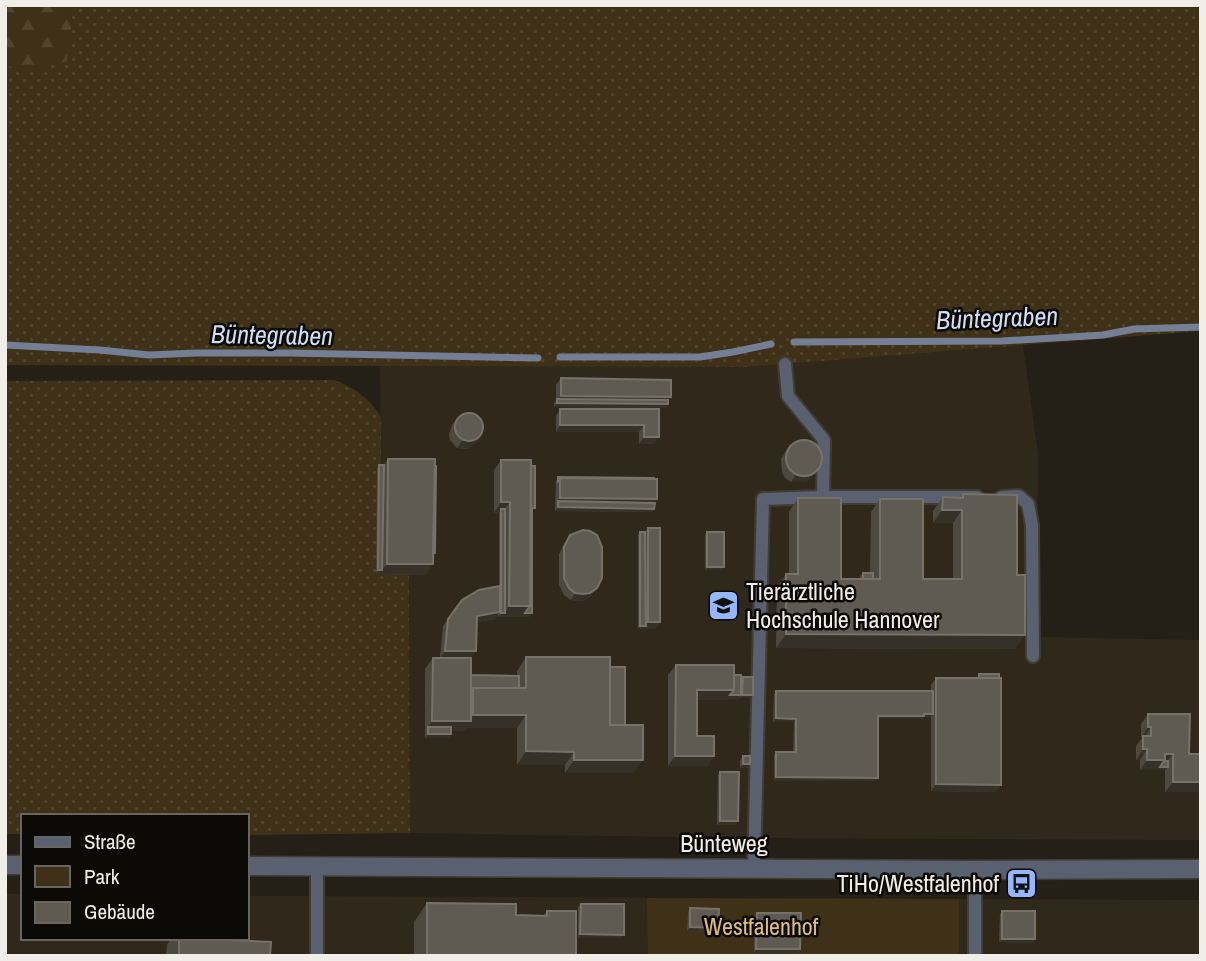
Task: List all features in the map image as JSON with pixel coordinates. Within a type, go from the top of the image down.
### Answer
[{"type":"street","name":"Bünteweg","points":[[248,866],[1201,869]]},
{"type":"lane","points":[[785,363],[788,396],[824,440],[823,497]]},
{"type":"lane","points":[[754,869],[763,499],[1019,496],[1028,504],[1032,525],[1033,656]]},
{"type":"lane","points":[[317,866],[317,956]]},
{"type":"lane","points":[[975,870],[975,956]]},
{"type":"shaded area","name":"Tierärztliche Hochschule Hannover","points":[[1023,345],[1038,454],[1037,637],[1201,640],[1201,840],[410,833],[409,575],[381,469],[380,366],[745,367]]},
{"type":"shaded area","points":[[5,894],[21,894],[21,940],[248,940],[248,896],[1201,900],[1201,956],[5,956]]},
{"type":"green space","points":[[5,5],[67,5],[72,19],[67,61],[22,72],[5,64]]},
{"type":"green space","points":[[67,5],[1201,5],[1201,331],[745,367],[5,365],[5,64],[22,72],[72,19]]},
{"type":"green space","points":[[334,380],[348,386],[372,404],[381,417],[381,469],[409,574],[410,833],[248,835],[248,814],[21,814],[21,834],[5,834],[5,381]]},
{"type":"green space","name":"Westfalenhof","points":[[647,898],[959,899],[959,956],[563,956],[648,955]]},
{"type":"building","points":[[561,378],[671,380],[671,397],[561,396]]},
{"type":"building","points":[[557,399],[668,400],[668,404],[557,403]]},
{"type":"building","points":[[560,409],[659,409],[659,437],[644,437],[644,425],[560,425]]},
{"type":"building","points":[[469,413],[479,417],[483,427],[479,437],[469,441],[459,437],[455,427],[459,417]]},
{"type":"building","points":[[804,440],[817,445],[822,458],[817,471],[804,476],[791,471],[786,458],[791,445]]},
{"type":"building","points":[[388,459],[435,459],[433,564],[387,564]]},
{"type":"building","points":[[501,460],[531,460],[530,606],[509,606],[510,502],[501,502]]},
{"type":"building","points":[[379,465],[384,465],[382,570],[378,570]]},
{"type":"building","points":[[435,466],[435,553],[433,553]]},
{"type":"building","points":[[531,466],[535,466],[535,508],[532,508],[532,613],[525,613],[530,606]]},
{"type":"building","points":[[558,477],[655,478],[560,478],[558,481]]},
{"type":"building","points":[[560,478],[657,479],[657,499],[560,498]]},
{"type":"building","points":[[963,494],[1017,495],[1017,575],[1025,575],[1025,635],[786,634],[786,574],[798,574],[798,498],[841,498],[841,579],[880,579],[880,499],[923,499],[923,579],[962,579],[962,510],[942,510],[943,497],[963,498]]},
{"type":"building","points":[[558,501],[655,503],[654,509],[558,507]]},
{"type":"building","points":[[501,509],[505,509],[505,613],[501,613]]},
{"type":"building","points":[[648,528],[660,528],[660,622],[648,622]]},
{"type":"building","points":[[583,530],[597,535],[602,547],[602,578],[597,588],[583,594],[575,593],[569,588],[564,578],[564,547],[570,535]]},
{"type":"building","points":[[640,532],[645,532],[646,626],[640,626]]},
{"type":"building","points":[[707,532],[724,532],[724,567],[707,567]]},
{"type":"building","points":[[863,573],[873,573],[873,579],[863,579]]},
{"type":"building","points":[[500,586],[500,612],[477,616],[476,651],[445,651],[448,619],[462,600],[479,590]]},
{"type":"building","points":[[526,657],[610,657],[610,725],[643,725],[643,760],[574,760],[574,752],[526,751],[526,715],[473,715],[473,688],[526,688]]},
{"type":"building","points":[[433,658],[471,658],[471,721],[432,721]]},
{"type":"building","points":[[676,665],[734,665],[734,690],[697,690],[697,736],[714,736],[714,756],[675,756]]},
{"type":"building","points":[[610,667],[625,667],[625,725],[610,725]]},
{"type":"building","points":[[979,674],[999,674],[999,678],[979,678]]},
{"type":"building","points":[[471,675],[519,676],[519,688],[473,688],[471,691]]},
{"type":"building","points":[[734,675],[741,675],[741,695],[730,695],[734,690]]},
{"type":"building","points":[[743,677],[753,677],[753,695],[742,695]]},
{"type":"building","points":[[936,678],[1001,678],[1001,785],[936,784]]},
{"type":"building","points":[[776,691],[933,691],[933,714],[878,716],[878,778],[776,777],[776,752],[796,752],[796,719],[776,718]]},
{"type":"building","points":[[1148,714],[1190,714],[1189,754],[1201,754],[1201,782],[1173,782],[1173,754],[1165,754],[1165,760],[1147,760],[1147,749],[1143,749],[1143,736],[1151,736]]},
{"type":"building","points":[[428,727],[451,727],[451,734],[428,734]]},
{"type":"building","points":[[743,756],[750,756],[750,764],[743,764]]},
{"type":"building","points":[[1164,761],[1168,761],[1168,767],[1160,767]]},
{"type":"building","points":[[720,772],[739,772],[738,821],[720,821]]},
{"type":"building","points":[[427,903],[516,904],[516,915],[547,916],[547,911],[576,911],[576,956],[427,956]]},
{"type":"building","points":[[581,904],[624,904],[624,935],[580,934]]},
{"type":"building","points":[[690,908],[719,909],[718,928],[690,927]]},
{"type":"building","points":[[1002,911],[1035,911],[1035,939],[1002,939]]},
{"type":"building","points":[[757,913],[801,913],[800,949],[756,949]]},
{"type":"building","points":[[179,940],[271,942],[270,956],[179,956]]},
{"type":"waterway","name":"Büntegraben","points":[[794,342],[1002,341],[1103,335],[1134,329],[1201,327]]},
{"type":"waterway","name":"Büntegraben","points":[[560,357],[700,357],[771,344]]},
{"type":"waterway","name":"Büntegraben","points":[[5,345],[149,355],[291,353],[538,358]]},
{"type":"place","name":"Tierärztliche Hochschule Hannover","points":[[723,606]]},
{"type":"place","name":"TiHo/Westfalenhof","points":[[1022,884]]}]
